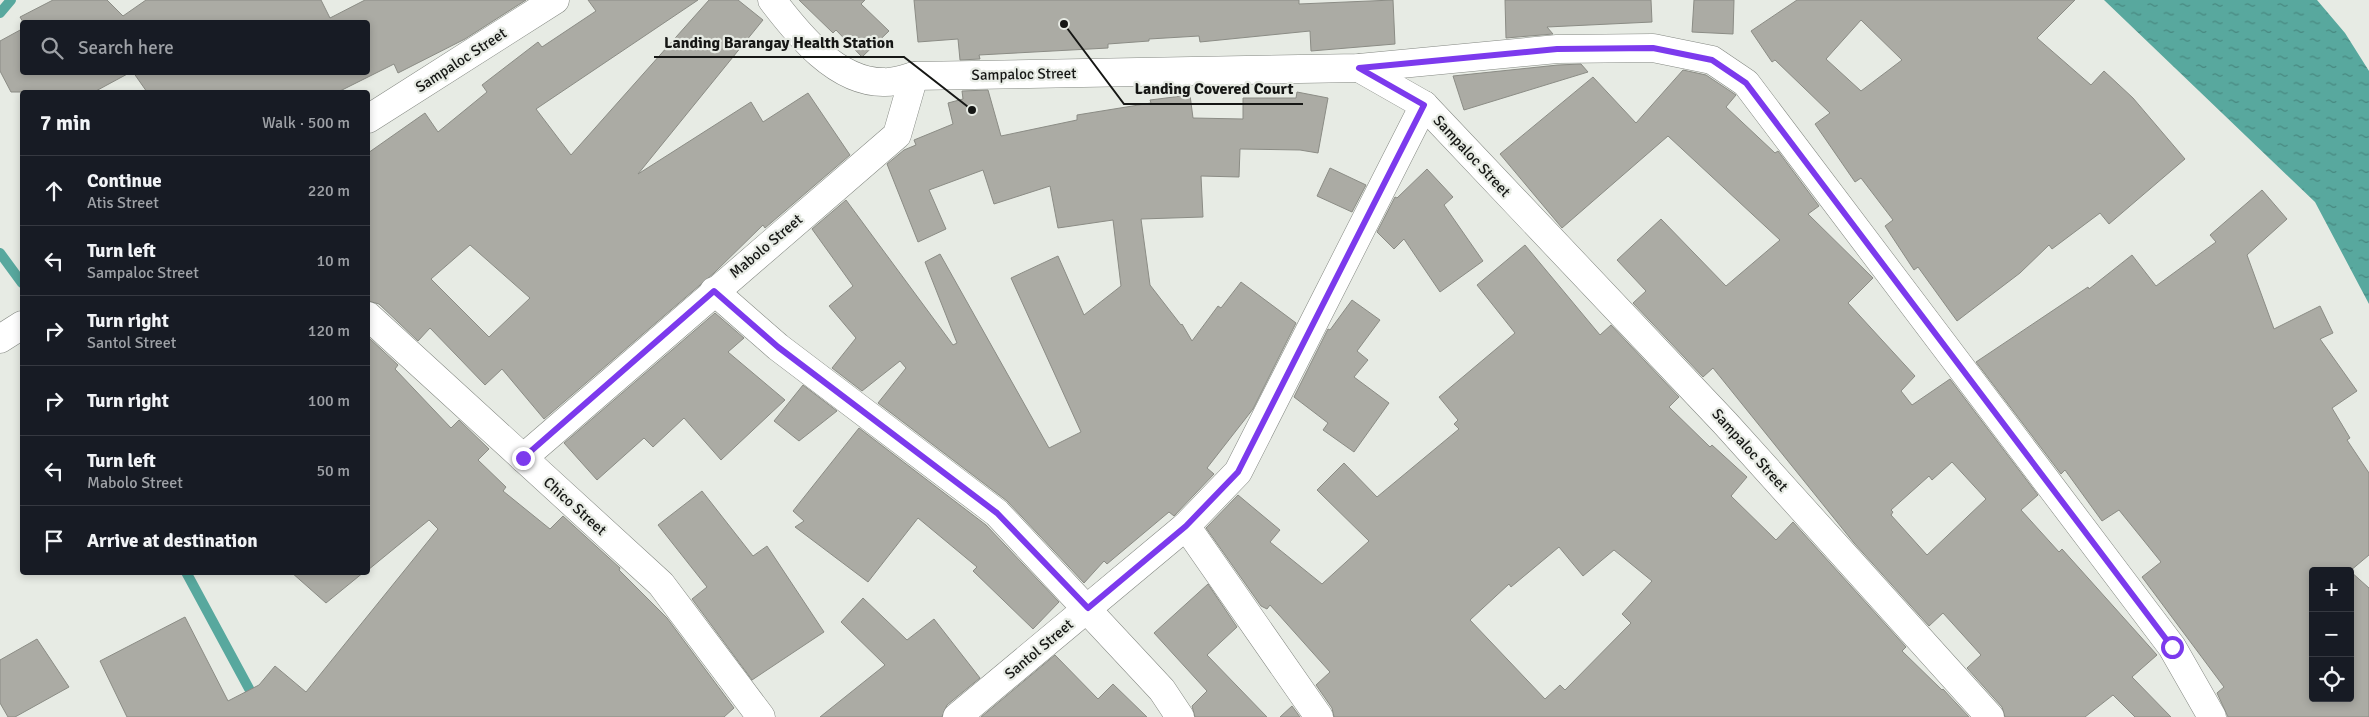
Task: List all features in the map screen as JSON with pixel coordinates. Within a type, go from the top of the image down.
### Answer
[{"type":"street","name":"Sampaloc Street","points":[[370,119],[555,0]]},
{"type":"street","name":"Sampaloc Street","points":[[772,0],[801,37],[851,75],[871,82],[886,82],[914,76],[1359,68],[1424,105],[1725,423],[1990,717]]},
{"type":"street","points":[[1359,68],[1557,49],[1653,48],[1712,60],[1746,83],[2172,647],[2212,717]]},
{"type":"street","name":"Mabolo Street","points":[[523,458],[714,291],[897,135],[914,76]]},
{"type":"street","name":"Santol Street","points":[[957,717],[1186,526],[1238,472],[1424,105]]},
{"type":"street","points":[[714,291],[778,347],[997,513],[1088,608],[1162,690],[1180,717]]},
{"type":"street","name":"Chico Street","points":[[370,318],[661,584],[761,717]]},
{"type":"street","points":[[0,338],[20,326]]},
{"type":"street","points":[[1186,526],[1319,717]]},
{"type":"water","points":[[2104,0],[2317,0],[2345,33],[2369,71],[2369,304],[2315,202]]},
{"type":"building","points":[[53,0],[107,0],[123,16],[146,0],[321,0],[330,18],[365,0],[526,0],[465,39],[398,73],[394,64],[342,90],[146,90],[135,75],[370,75],[370,20],[22,20],[20,17]]},
{"type":"building","points":[[588,0],[698,0],[536,109],[571,155],[709,0],[738,0],[763,20],[638,174],[751,102],[763,122],[808,93],[850,155],[765,228],[763,225],[714,273],[544,419],[502,369],[485,385],[430,328],[418,341],[379,304],[370,302],[370,152],[425,113],[438,132],[487,92],[482,85],[538,42],[542,47],[596,11]],"holes":[[[470,245],[530,298],[489,337],[431,279]]]},
{"type":"building","points":[[799,0],[865,0],[861,4],[889,31],[862,57],[836,30],[833,33]]},
{"type":"building","points":[[914,0],[1299,0],[1299,4],[1393,0],[1395,44],[1311,51],[1310,31],[1200,42],[1199,36],[1149,39],[1149,41],[1108,44],[1108,48],[979,55],[980,59],[960,60],[958,39],[918,42]]},
{"type":"building","points":[[1505,0],[1651,0],[1652,22],[1547,27],[1553,34],[1506,38]]},
{"type":"building","points":[[1694,0],[1734,0],[1733,34],[1692,32]]},
{"type":"building","points":[[1797,0],[2075,0],[2037,38],[2091,85],[2104,71],[2133,98],[2185,159],[2109,224],[2100,213],[2052,249],[2049,245],[2020,273],[1957,321],[1918,267],[1914,270],[1885,226],[1893,220],[1861,178],[1855,182],[1815,124],[1830,113],[1775,60],[1772,62],[1751,31]],"holes":[[[1861,20],[1902,60],[1861,91],[1826,59]]]},
{"type":"building","points":[[20,30],[20,75],[125,75],[98,90],[20,90],[20,92],[11,92],[0,71],[0,41]]},
{"type":"building","points":[[1581,64],[1588,72],[1464,110],[1453,76],[1558,65]]},
{"type":"building","points":[[1683,70],[1706,75],[1736,95],[1726,107],[1775,153],[1778,151],[1819,206],[1808,214],[1873,278],[1848,303],[1915,376],[1901,391],[1912,405],[1950,379],[2038,495],[2021,510],[2059,552],[2062,549],[2157,655],[2132,677],[2171,717],[2135,717],[2113,695],[2085,717],[2005,717],[2002,707],[1967,668],[1981,655],[1943,613],[1929,626],[1854,543],[1713,368],[1703,377],[1633,303],[1646,291],[1617,260],[1661,219],[1726,286],[1780,240],[1668,136],[1562,228],[1500,154],[1593,77],[1636,123]],"holes":[[[1952,462],[1986,499],[1927,555],[1891,515],[1893,512],[1891,510],[1929,476],[1932,480]]]},
{"type":"building","points":[[988,90],[1001,136],[1077,120],[1077,115],[1151,103],[1150,100],[1190,95],[1193,118],[1243,119],[1243,98],[1296,98],[1297,92],[1328,98],[1318,153],[1300,150],[1240,149],[1239,177],[1201,176],[1203,217],[1141,219],[1150,285],[1182,324],[1192,341],[1218,306],[1221,308],[1241,282],[1296,323],[1253,409],[1207,468],[1214,474],[1174,516],[1169,512],[1107,564],[1104,561],[1084,583],[1007,501],[878,403],[906,368],[900,361],[862,391],[832,368],[856,338],[829,306],[853,286],[812,229],[846,200],[953,345],[957,343],[925,262],[940,254],[1049,448],[1081,432],[1011,278],[1058,256],[1084,315],[1121,286],[1113,220],[1058,228],[1050,186],[994,204],[983,170],[929,190],[946,229],[918,242],[887,164],[904,150],[916,145],[914,140],[953,124],[948,103],[963,99],[962,91]]},
{"type":"building","points":[[1330,168],[1366,185],[1352,212],[1317,196]]},
{"type":"building","points":[[1427,169],[1453,197],[1444,205],[1483,261],[1440,292],[1404,239],[1394,249],[1377,232],[1395,197],[1397,198]]},
{"type":"building","points":[[2262,190],[2287,219],[2247,255],[2274,329],[2320,306],[2333,333],[2320,339],[2357,391],[2332,408],[2350,438],[2347,440],[2369,473],[2369,555],[2354,568],[2309,567],[2309,702],[2354,702],[2354,575],[2369,588],[2369,717],[2228,717],[2217,693],[2224,687],[2142,577],[2161,562],[2119,510],[2102,521],[2065,470],[2061,474],[1976,362],[2088,287],[2089,289],[2132,255],[2156,286],[2216,242],[2210,235]]},
{"type":"building","points":[[1525,245],[1600,335],[1611,325],[1679,397],[1669,407],[1710,447],[1712,445],[1747,477],[1731,496],[1776,540],[1793,522],[1906,647],[1902,651],[1943,689],[1969,717],[1334,717],[1332,708],[1316,685],[1330,672],[1270,605],[1267,609],[1261,606],[1206,528],[1238,495],[1280,530],[1270,542],[1322,584],[1369,541],[1317,490],[1344,463],[1377,497],[1459,429],[1454,424],[1458,420],[1439,397],[1515,333],[1477,285]],"holes":[[[1559,547],[1583,576],[1614,550],[1652,581],[1622,614],[1631,623],[1565,690],[1560,685],[1545,699],[1470,620],[1509,584],[1511,587]]]},
{"type":"building","points":[[1352,300],[1380,320],[1357,351],[1368,360],[1354,377],[1389,403],[1354,452],[1323,430],[1328,423],[1294,397],[1328,329],[1330,330]]},
{"type":"building","points":[[715,313],[744,338],[728,352],[785,400],[721,460],[684,418],[653,447],[644,438],[597,480],[564,443]]},
{"type":"building","points":[[370,339],[398,365],[395,369],[451,428],[459,420],[489,449],[478,460],[506,487],[503,491],[550,529],[563,516],[620,568],[619,570],[667,618],[734,708],[724,717],[127,717],[100,661],[185,617],[228,701],[259,685],[275,666],[306,692],[438,529],[429,520],[370,568]]},
{"type":"building","points":[[803,385],[837,411],[799,441],[774,421]]},
{"type":"building","points":[[859,428],[986,525],[1059,602],[1033,629],[973,571],[977,567],[918,518],[868,582],[795,527],[804,521],[793,511]]},
{"type":"building","points":[[702,491],[753,556],[767,546],[824,632],[752,680],[692,599],[707,587],[658,525]]},
{"type":"building","points":[[294,575],[360,575],[326,603]]},
{"type":"building","points":[[1208,584],[1237,627],[1207,655],[1267,717],[1195,717],[1192,706],[1207,691],[1154,633]]},
{"type":"building","points":[[863,598],[907,640],[934,619],[980,678],[947,705],[942,717],[820,717],[885,665],[841,622]]},
{"type":"building","points":[[37,639],[69,687],[15,717],[8,717],[0,703],[0,660]]},
{"type":"building","points":[[1055,655],[1098,699],[1113,684],[1147,717],[981,717]]},
{"type":"building","points":[[1292,706],[1300,717],[1280,717]]},
{"type":"waterway","points":[[0,13],[11,0]]},
{"type":"waterway","points":[[0,253],[20,280]]},
{"type":"waterway","points":[[188,575],[259,707],[260,717]]},
{"type":"place","name":"Landing Covered Court","points":[[1064,24]]},
{"type":"place","name":"Landing Barangay Health Station","points":[[972,110]]},
{"type":"route","points":[[523,458],[714,291],[778,347],[997,513],[1088,608],[1186,526],[1238,472],[1424,105],[1359,68],[1557,49],[1653,48],[1712,60],[1746,83],[2172,647]]}]
